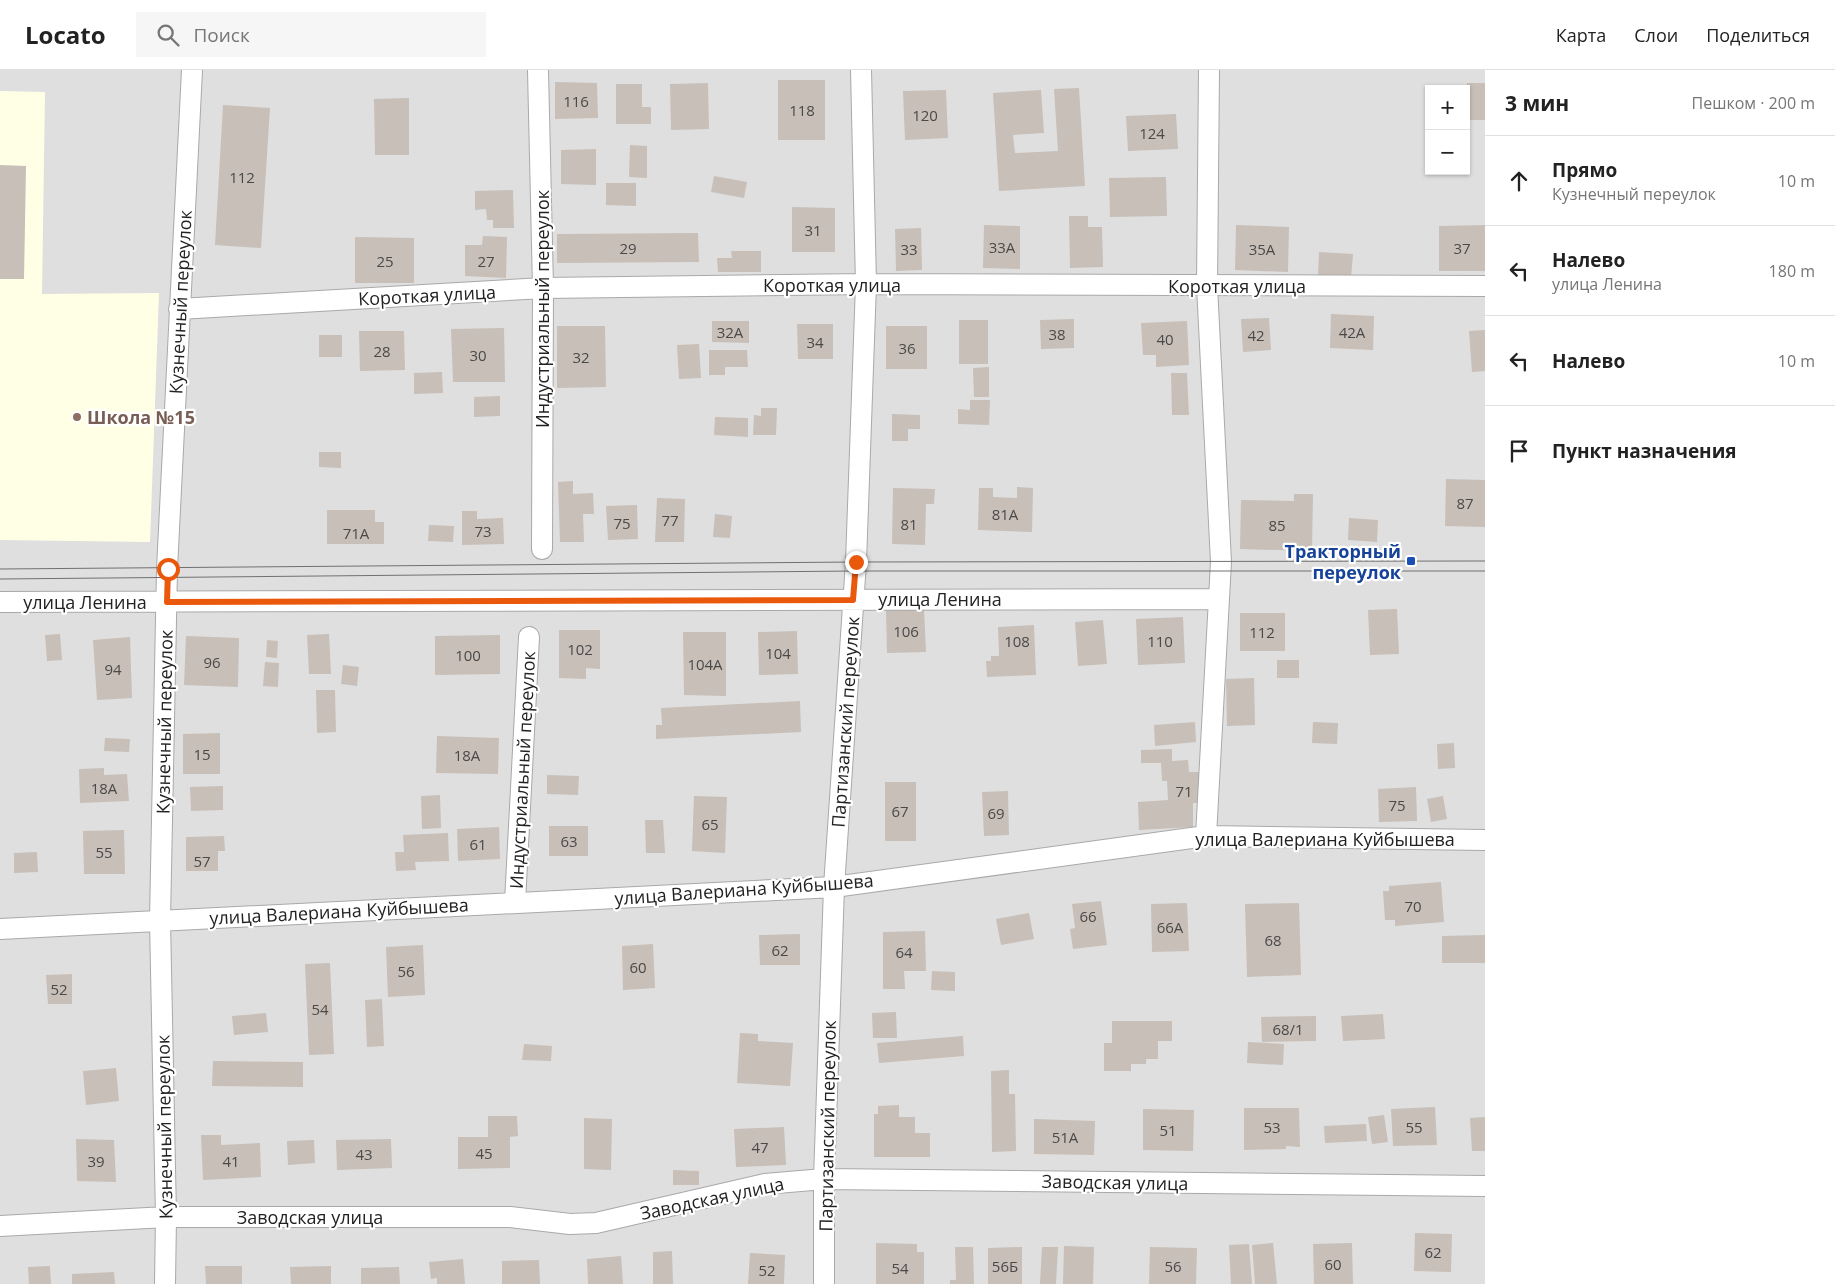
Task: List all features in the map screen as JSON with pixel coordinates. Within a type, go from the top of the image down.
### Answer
[{"type":"street","name":"Кузнечный переулок","points":[[165,1284],[166,1216],[160,920],[167,602],[179,309],[192,70]]},
{"type":"street","name":"Индустриальный переулок","points":[[538,70],[543,288],[542,549]]},
{"type":"street","name":"Партизанский переулок","points":[[824,1284],[824,1178],[834,887],[856,562],[866,284],[861,70]]},
{"type":"street","points":[[1206,836],[1221,562],[1207,286],[1209,70]]},
{"type":"street","name":"Короткая улица","points":[[179,309],[543,288],[866,284],[1485,286]]},
{"type":"street","name":"улица Ленина","points":[[0,602],[1219,598]]},
{"type":"street","name":"Индустриальный переулок","points":[[515,902],[529,637]]},
{"type":"street","name":"улица Валериана Куйбышева","points":[[0,928],[834,887],[1206,836],[1485,840]]},
{"type":"street","name":"Заводская улица","points":[[0,1226],[166,1216],[510,1217],[570,1224],[596,1223],[765,1184],[824,1178],[1485,1186]]},
{"type":"shaded area","points":[[0,70],[1485,70],[1485,1284],[0,1284]]},
{"type":"shaded area","name":"Школа №15","points":[[0,91],[45,92],[42,294],[159,293],[150,542],[0,540]]},
{"type":"building","points":[[778,80],[825,80],[825,140],[778,140]]},
{"type":"building","points":[[555,82],[597,83],[598,118],[555,119]]},
{"type":"building","points":[[708,83],[709,129],[671,130],[670,84]]},
{"type":"building","points":[[1467,83],[1485,83],[1485,120],[1470,120],[1470,85],[1467,85]]},
{"type":"building","points":[[616,84],[642,84],[642,107],[651,107],[651,124],[616,124]]},
{"type":"building","points":[[1079,88],[1085,186],[999,191],[993,93],[1041,90],[1044,133],[1013,135],[1015,153],[1058,151],[1054,89]]},
{"type":"building","points":[[946,90],[948,138],[905,140],[903,91]]},
{"type":"building","points":[[409,98],[409,155],[375,155],[374,99]]},
{"type":"building","points":[[223,105],[270,108],[261,248],[215,245]]},
{"type":"building","points":[[1176,114],[1178,149],[1128,151],[1126,116]]},
{"type":"building","points":[[630,145],[647,146],[647,178],[629,177]]},
{"type":"building","points":[[596,149],[596,185],[561,184],[561,150]]},
{"type":"building","points":[[0,165],[26,166],[24,279],[0,279]]},
{"type":"building","points":[[714,176],[747,182],[744,198],[711,192]]},
{"type":"building","points":[[1166,177],[1167,216],[1110,217],[1109,178]]},
{"type":"building","points":[[606,183],[636,183],[636,206],[606,205]]},
{"type":"building","points":[[513,190],[514,228],[493,228],[493,220],[487,220],[486,209],[475,210],[475,191]]},
{"type":"building","points":[[792,207],[835,208],[835,252],[792,252]]},
{"type":"building","points":[[1069,216],[1088,216],[1088,227],[1102,227],[1103,267],[1070,268]]},
{"type":"building","points":[[984,225],[1020,226],[1020,269],[983,268]]},
{"type":"building","points":[[1236,225],[1289,227],[1288,272],[1235,270]]},
{"type":"building","points":[[1485,225],[1485,271],[1439,271],[1439,226]]},
{"type":"building","points":[[921,228],[922,270],[896,271],[895,229]]},
{"type":"building","points":[[698,233],[699,262],[557,263],[557,234]]},
{"type":"building","points":[[483,236],[507,237],[506,278],[465,276],[465,245],[482,245]]},
{"type":"building","points":[[355,237],[414,238],[414,283],[355,283]]},
{"type":"building","points":[[731,251],[761,251],[761,272],[718,272],[717,258],[732,258]]},
{"type":"building","points":[[1319,252],[1353,254],[1351,278],[1318,276]]},
{"type":"building","points":[[1331,314],[1374,316],[1373,350],[1330,348]]},
{"type":"building","points":[[1269,318],[1271,350],[1243,352],[1241,319]]},
{"type":"building","points":[[1074,319],[1074,348],[1041,349],[1040,320]]},
{"type":"building","points":[[959,320],[988,320],[988,364],[959,364]]},
{"type":"building","points":[[712,321],[749,321],[749,343],[712,342]]},
{"type":"building","points":[[1187,321],[1189,365],[1156,367],[1156,355],[1143,355],[1141,323]]},
{"type":"building","points":[[797,324],[833,324],[833,359],[798,359]]},
{"type":"building","points":[[557,326],[605,326],[606,387],[557,388]]},
{"type":"building","points":[[886,326],[927,326],[927,369],[886,369]]},
{"type":"building","points":[[504,328],[505,382],[453,382],[451,329]]},
{"type":"building","points":[[1485,330],[1485,371],[1472,372],[1469,331]]},
{"type":"building","points":[[359,331],[404,331],[405,370],[360,371]]},
{"type":"building","points":[[319,335],[342,335],[342,357],[319,357]]},
{"type":"building","points":[[699,344],[701,378],[679,379],[677,345]]},
{"type":"building","points":[[709,350],[747,350],[748,367],[725,367],[725,375],[709,375]]},
{"type":"building","points":[[989,367],[989,397],[974,397],[973,368]]},
{"type":"building","points":[[442,372],[443,393],[414,394],[414,373]]},
{"type":"building","points":[[1171,373],[1187,373],[1189,415],[1172,415]]},
{"type":"building","points":[[500,396],[500,416],[474,417],[474,397]]},
{"type":"building","points":[[970,400],[990,400],[989,425],[958,424],[958,409],[970,410]]},
{"type":"building","points":[[761,408],[777,408],[776,435],[753,435],[754,415],[761,416]]},
{"type":"building","points":[[892,414],[920,415],[920,429],[908,429],[908,441],[892,441]]},
{"type":"building","points":[[715,417],[748,418],[748,437],[714,435]]},
{"type":"building","points":[[319,452],[341,452],[341,468],[319,467]]},
{"type":"building","points":[[1446,479],[1485,480],[1485,527],[1445,526]]},
{"type":"building","points":[[573,481],[573,494],[593,493],[594,514],[583,514],[584,542],[560,542],[558,482]]},
{"type":"building","points":[[1017,487],[1033,488],[1032,532],[978,530],[979,488],[993,488],[993,497],[1017,498]]},
{"type":"building","points":[[893,488],[935,489],[934,504],[926,504],[925,545],[892,544]]},
{"type":"building","points":[[1294,494],[1313,494],[1312,551],[1240,549],[1241,500],[1294,501]]},
{"type":"building","points":[[657,498],[685,499],[684,542],[655,542]]},
{"type":"building","points":[[637,505],[638,539],[608,540],[606,506]]},
{"type":"building","points":[[327,510],[375,510],[375,522],[384,522],[384,544],[327,544]]},
{"type":"building","points":[[462,511],[477,511],[477,519],[503,518],[504,544],[462,545]]},
{"type":"building","points":[[715,514],[732,516],[730,538],[713,537]]},
{"type":"building","points":[[1349,518],[1378,520],[1377,542],[1348,540]]},
{"type":"building","points":[[429,525],[454,526],[453,542],[428,541]]},
{"type":"building","points":[[924,609],[926,652],[887,653],[886,610]]},
{"type":"building","points":[[1397,609],[1399,654],[1370,655],[1368,610]]},
{"type":"building","points":[[1240,613],[1285,613],[1285,651],[1240,651]]},
{"type":"building","points":[[1183,617],[1185,663],[1138,665],[1136,619]]},
{"type":"building","points":[[1103,620],[1107,664],[1078,666],[1075,622]]},
{"type":"building","points":[[1034,625],[1036,675],[987,677],[986,661],[991,661],[991,656],[999,656],[998,627]]},
{"type":"building","points":[[559,630],[600,630],[600,669],[586,668],[586,679],[559,678]]},
{"type":"building","points":[[797,631],[798,674],[759,675],[758,632]]},
{"type":"building","points":[[683,632],[726,632],[726,696],[684,695]]},
{"type":"building","points":[[60,634],[62,660],[47,661],[45,635]]},
{"type":"building","points":[[329,634],[331,674],[309,674],[307,635]]},
{"type":"building","points":[[500,635],[500,674],[435,675],[435,636]]},
{"type":"building","points":[[186,636],[239,638],[238,687],[184,685]]},
{"type":"building","points":[[130,637],[132,698],[97,700],[93,640]]},
{"type":"building","points":[[267,640],[278,641],[277,658],[266,657]]},
{"type":"building","points":[[1277,660],[1299,660],[1299,678],[1277,678]]},
{"type":"building","points":[[265,662],[279,663],[278,687],[263,686]]},
{"type":"building","points":[[343,665],[359,667],[357,686],[341,684]]},
{"type":"building","points":[[1254,678],[1255,725],[1227,726],[1226,679]]},
{"type":"building","points":[[316,690],[335,690],[336,732],[317,733]]},
{"type":"building","points":[[800,701],[801,732],[656,739],[656,725],[662,725],[661,708]]},
{"type":"building","points":[[1195,722],[1196,742],[1155,746],[1154,725]]},
{"type":"building","points":[[1313,722],[1338,723],[1337,744],[1312,743]]},
{"type":"building","points":[[220,733],[220,774],[183,774],[183,734]]},
{"type":"building","points":[[437,736],[499,738],[498,774],[436,773]]},
{"type":"building","points":[[105,738],[130,739],[129,752],[104,751]]},
{"type":"building","points":[[1454,743],[1455,768],[1438,769],[1437,744]]},
{"type":"building","points":[[1172,749],[1172,761],[1188,760],[1189,772],[1199,772],[1200,803],[1193,803],[1193,827],[1139,830],[1138,802],[1168,800],[1167,781],[1162,781],[1161,763],[1141,763],[1141,750]]},
{"type":"building","points":[[104,768],[104,775],[127,774],[129,801],[80,803],[79,769]]},
{"type":"building","points":[[547,775],[579,776],[578,795],[547,794]]},
{"type":"building","points":[[885,782],[916,782],[916,841],[885,841]]},
{"type":"building","points":[[223,786],[223,810],[191,811],[190,787]]},
{"type":"building","points":[[1416,787],[1417,821],[1379,822],[1378,789]]},
{"type":"building","points":[[1008,791],[1009,835],[984,836],[982,792]]},
{"type":"building","points":[[440,795],[441,828],[422,829],[421,796]]},
{"type":"building","points":[[694,796],[727,797],[725,853],[692,851]]},
{"type":"building","points":[[1443,796],[1447,819],[1431,822],[1427,799]]},
{"type":"building","points":[[645,820],[663,820],[665,853],[646,853]]},
{"type":"building","points":[[549,826],[588,826],[588,856],[549,856]]},
{"type":"building","points":[[499,827],[500,859],[458,861],[457,829]]},
{"type":"building","points":[[124,830],[125,874],[84,874],[83,831]]},
{"type":"building","points":[[448,833],[449,861],[415,862],[416,870],[396,871],[395,852],[404,852],[403,835]]},
{"type":"building","points":[[224,836],[225,851],[218,851],[218,871],[186,871],[186,837]]},
{"type":"building","points":[[37,852],[38,872],[14,873],[14,853]]},
{"type":"building","points":[[1441,882],[1444,922],[1395,926],[1395,920],[1385,920],[1383,891],[1389,891],[1389,886]]},
{"type":"building","points":[[1101,901],[1107,945],[1073,949],[1070,929],[1075,928],[1072,904]]},
{"type":"building","points":[[1187,903],[1189,951],[1152,952],[1151,904]]},
{"type":"building","points":[[1299,903],[1301,975],[1247,977],[1245,904]]},
{"type":"building","points":[[1029,913],[1034,939],[1001,945],[996,919]]},
{"type":"building","points":[[925,931],[926,971],[904,971],[905,989],[883,989],[883,932]]},
{"type":"building","points":[[800,934],[800,965],[760,965],[759,935]]},
{"type":"building","points":[[1485,935],[1485,963],[1442,963],[1442,936]]},
{"type":"building","points":[[653,944],[655,988],[623,990],[622,946]]},
{"type":"building","points":[[423,945],[425,995],[388,997],[386,947]]},
{"type":"building","points":[[330,963],[334,1054],[309,1055],[305,964]]},
{"type":"building","points":[[932,971],[955,972],[955,991],[931,990]]},
{"type":"building","points":[[72,974],[72,1004],[48,1004],[46,975]]},
{"type":"building","points":[[382,999],[384,1046],[367,1047],[365,1000]]},
{"type":"building","points":[[896,1012],[897,1038],[873,1038],[872,1013]]},
{"type":"building","points":[[266,1013],[268,1032],[234,1035],[232,1016]]},
{"type":"building","points":[[1383,1014],[1385,1039],[1343,1041],[1341,1016]]},
{"type":"building","points":[[1316,1016],[1316,1041],[1262,1042],[1261,1017]]},
{"type":"building","points":[[1112,1021],[1172,1021],[1172,1041],[1158,1041],[1158,1059],[1146,1059],[1146,1064],[1131,1064],[1131,1071],[1104,1071],[1104,1043],[1112,1043]]},
{"type":"building","points":[[740,1033],[758,1034],[758,1041],[793,1043],[790,1086],[737,1083]]},
{"type":"building","points":[[963,1036],[964,1056],[879,1063],[877,1043]]},
{"type":"building","points":[[1248,1042],[1284,1044],[1283,1065],[1247,1063]]},
{"type":"building","points":[[524,1044],[552,1046],[551,1061],[522,1060]]},
{"type":"building","points":[[213,1061],[303,1062],[303,1087],[212,1086]]},
{"type":"building","points":[[116,1068],[119,1101],[86,1105],[83,1071]]},
{"type":"building","points":[[1009,1070],[1009,1094],[1015,1094],[1016,1151],[992,1152],[991,1071]]},
{"type":"building","points":[[899,1105],[899,1117],[915,1117],[915,1133],[930,1133],[930,1157],[874,1157],[874,1114],[878,1114],[878,1106]]},
{"type":"building","points":[[1435,1107],[1437,1145],[1393,1146],[1391,1109]]},
{"type":"building","points":[[1244,1108],[1299,1108],[1300,1147],[1286,1146],[1286,1149],[1244,1150]]},
{"type":"building","points":[[1143,1109],[1194,1110],[1193,1151],[1143,1150]]},
{"type":"building","points":[[1384,1115],[1388,1142],[1372,1144],[1368,1117]]},
{"type":"building","points":[[488,1116],[517,1116],[518,1136],[510,1137],[510,1168],[458,1169],[458,1137],[488,1137]]},
{"type":"building","points":[[1485,1117],[1485,1151],[1472,1151],[1470,1118]]},
{"type":"building","points":[[584,1118],[612,1119],[611,1170],[584,1169]]},
{"type":"building","points":[[1034,1119],[1095,1121],[1094,1155],[1034,1154]]},
{"type":"building","points":[[1366,1124],[1367,1141],[1325,1143],[1324,1126]]},
{"type":"building","points":[[784,1127],[786,1165],[736,1167],[734,1129]]},
{"type":"building","points":[[201,1135],[221,1135],[221,1145],[260,1143],[261,1177],[203,1180]]},
{"type":"building","points":[[76,1139],[114,1140],[116,1182],[77,1181]]},
{"type":"building","points":[[391,1139],[392,1168],[337,1170],[336,1140]]},
{"type":"building","points":[[314,1140],[315,1163],[288,1165],[287,1141]]},
{"type":"building","points":[[673,1170],[699,1171],[699,1185],[673,1185]]},
{"type":"building","points":[[1415,1233],[1452,1234],[1451,1272],[1414,1271]]},
{"type":"building","points":[[876,1243],[917,1244],[917,1252],[924,1252],[924,1284],[876,1284]]},
{"type":"building","points":[[1273,1243],[1277,1284],[1255,1284],[1252,1245]]},
{"type":"building","points":[[1352,1243],[1353,1284],[1314,1284],[1313,1244]]},
{"type":"building","points":[[1249,1244],[1252,1284],[1231,1284],[1229,1245]]},
{"type":"building","points":[[1064,1246],[1094,1247],[1093,1284],[1063,1284]]},
{"type":"building","points":[[955,1247],[973,1247],[974,1284],[950,1284],[950,1280],[956,1280]]},
{"type":"building","points":[[1022,1247],[1022,1284],[988,1284],[988,1248]]},
{"type":"building","points":[[1042,1247],[1058,1247],[1056,1284],[1040,1284]]},
{"type":"building","points":[[1150,1247],[1197,1248],[1196,1284],[1149,1284]]},
{"type":"building","points":[[672,1251],[673,1284],[653,1284],[653,1252]]},
{"type":"building","points":[[750,1253],[785,1255],[784,1284],[748,1284]]},
{"type":"building","points":[[621,1256],[623,1284],[588,1284],[587,1259]]},
{"type":"building","points":[[463,1259],[465,1284],[437,1284],[437,1278],[431,1279],[429,1262]]},
{"type":"building","points":[[539,1260],[540,1284],[502,1284],[502,1261]]},
{"type":"building","points":[[50,1266],[51,1284],[29,1284],[28,1267]]},
{"type":"building","points":[[205,1266],[242,1266],[242,1284],[206,1284]]},
{"type":"building","points":[[331,1266],[331,1284],[291,1284],[290,1267]]},
{"type":"building","points":[[399,1267],[400,1284],[361,1284],[361,1268]]},
{"type":"building","points":[[114,1272],[115,1284],[72,1284],[72,1274]]},
{"type":"tram line","points":[[0,569],[856,562],[1485,561]]},
{"type":"tram line","points":[[0,579],[855,571],[1485,571]]},
{"type":"place","name":"Школа №15","points":[[77,417]]},
{"type":"place","name":"Тракторный переулок","points":[[1411,561]]},
{"type":"route","points":[[168,569],[167,602],[853,600],[856,562]]}]
